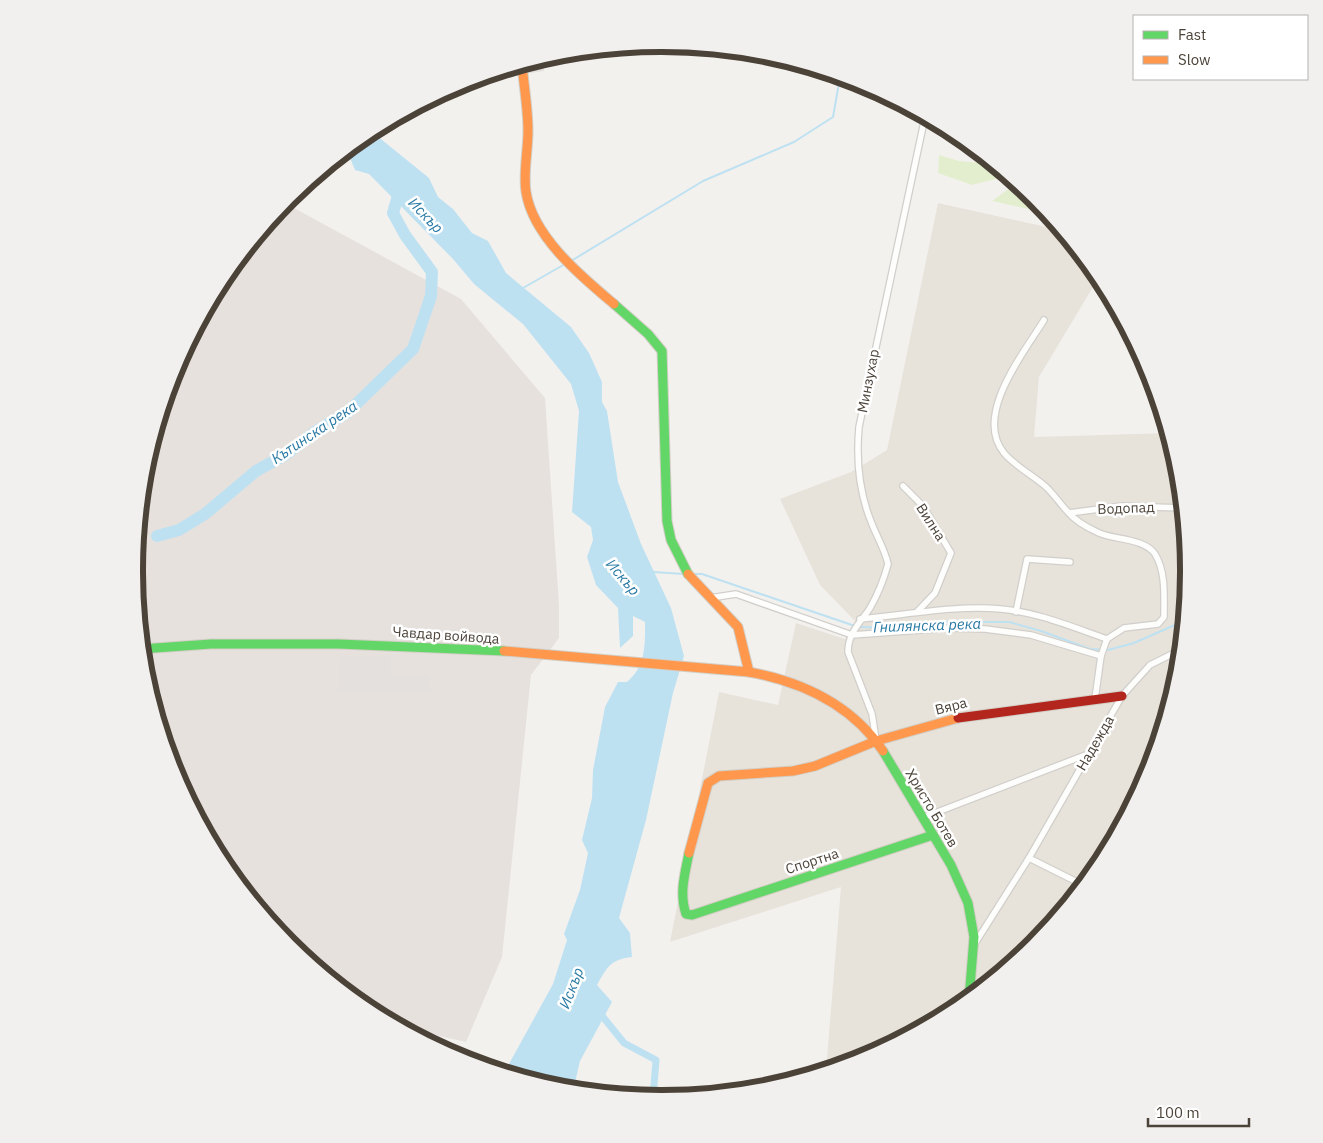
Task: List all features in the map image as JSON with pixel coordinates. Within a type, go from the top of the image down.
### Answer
[{"type":"street","points":[[523,74],[528,129],[526,192],[535,218],[572,267],[651,335],[662,351],[667,521],[671,540],[678,558],[687,572],[738,627],[749,672]]},
{"type":"street","name":"Минзухар","points":[[852,633],[875,598],[888,564],[871,522],[860,483],[857,455],[859,427],[890,274],[924,124]]},
{"type":"street","points":[[1044,320],[998,398],[995,416],[996,436],[1002,451],[1048,489],[1068,514],[1101,534],[1140,544],[1154,552],[1160,566],[1164,585],[1164,617],[1158,624],[1124,628],[1106,641],[1101,655],[1095,699]]},
{"type":"street","name":"Вилна","points":[[903,486],[923,506],[951,553],[935,593],[917,612]]},
{"type":"street","name":"Водопад","points":[[1068,514],[1122,506],[1176,508]]},
{"type":"street","points":[[1016,612],[1027,559],[1070,562]]},
{"type":"street","points":[[710,598],[736,594],[852,633],[949,628],[985,629],[1031,635],[1101,655]]},
{"type":"street","points":[[859,620],[917,612],[986,608],[1034,615],[1106,641]]},
{"type":"street","name":"Христо Ботев","points":[[852,633],[848,652],[872,714],[876,741],[952,866],[972,916],[974,945],[969,989]]},
{"type":"street","name":"Чавдар войвода","points":[[148,648],[190,645],[382,645],[735,670],[780,677],[814,690],[846,710],[876,741]]},
{"type":"street","name":"Надежда","points":[[974,945],[1029,858],[1122,696],[1150,666],[1174,652]]},
{"type":"street","name":"Вяра","points":[[699,913],[686,914],[681,902],[686,869],[708,783],[719,776],[793,771],[837,759],[876,741],[967,715],[1122,696]]},
{"type":"street","points":[[922,818],[1088,754]]},
{"type":"street","name":"Спортна","points":[[699,913],[933,835]]},
{"type":"street","points":[[1029,858],[1077,882]]},
{"type":"shaded area","points":[[543,66],[544,71],[523,74],[523,71]]},
{"type":"shaded area","points":[[938,203],[1051,228],[1094,285],[1039,377],[1034,437],[1162,433],[1171,470],[1179,538],[1180,572],[1176,639],[1171,673],[1163,706],[1141,770],[1111,831],[1093,860],[1052,914],[1004,962],[950,1003],[891,1037],[827,1063],[841,887],[670,942],[719,692],[778,705],[796,623],[845,639],[855,621],[820,585],[780,499],[851,472],[887,450]]},
{"type":"shaded area","points":[[294,208],[461,299],[545,398],[559,605],[559,638],[531,675],[502,957],[466,1042],[424,1032],[373,1003],[319,962],[271,914],[230,860],[196,801],[170,738],[152,673],[144,605],[144,538],[152,470],[160,437],[182,373],[212,312],[250,256],[271,229]]},
{"type":"shaded area","points":[[339,656],[391,656],[391,675],[430,675],[430,691],[338,691]]},
{"type":"green space","points":[[939,155],[959,161],[981,163],[1000,178],[972,185],[938,173]]},
{"type":"green space","points":[[1012,189],[1033,210],[992,201],[1007,190]]},
{"type":"water","name":"Искър","points":[[378,137],[429,178],[438,197],[453,209],[472,233],[488,241],[506,273],[571,327],[589,353],[602,382],[602,402],[607,411],[618,482],[641,544],[671,608],[684,656],[673,693],[646,820],[619,918],[630,933],[632,957],[619,960],[610,965],[597,985],[612,1002],[580,1061],[575,1083],[507,1067],[553,984],[567,940],[564,934],[580,890],[588,853],[582,840],[592,798],[593,770],[605,707],[618,682],[627,682],[638,669],[643,655],[645,622],[633,616],[633,636],[620,648],[618,608],[596,585],[587,557],[593,540],[591,527],[572,512],[579,411],[571,384],[523,324],[474,284],[453,259],[369,174],[355,170],[350,158]]},
{"type":"waterway","points":[[571,261],[703,181],[794,142],[833,117],[839,84]]},
{"type":"waterway","name":"Кътинска река","points":[[157,536],[179,530],[205,514],[256,471],[285,455],[315,432],[348,412],[413,349],[431,296],[432,272],[405,235],[393,213],[401,185]]},
{"type":"waterway","points":[[523,288],[565,264]]},
{"type":"waterway","name":"Гнилянска река","points":[[653,572],[684,574]]},
{"type":"waterway","name":"Гнилянска река","points":[[693,574],[702,574],[855,626]]},
{"type":"waterway","name":"Гнилянска река","points":[[860,627],[888,628],[903,625],[913,627],[943,622],[1009,622],[1041,631],[1090,649],[1108,650],[1134,643],[1177,624]]},
{"type":"waterway","points":[[599,1012],[624,1043],[656,1060],[654,1090]]},
{"type":"traffic: fast","points":[[614,304],[648,334],[662,351],[667,521],[671,540],[688,574]]},
{"type":"traffic: fast","points":[[148,648],[211,644],[339,644],[504,651]]},
{"type":"traffic: fast","points":[[883,751],[951,865],[968,903],[974,937],[970,988]]},
{"type":"traffic: fast","points":[[689,853],[683,884],[683,899],[686,914],[692,915],[933,835]]},
{"type":"traffic: slow","points":[[523,74],[528,124],[525,185],[530,209],[548,240],[561,255],[614,304]]},
{"type":"traffic: slow","points":[[688,574],[738,627],[749,672]]},
{"type":"traffic: slow","points":[[504,651],[749,672],[769,676],[807,689],[841,708],[856,720],[883,751]]},
{"type":"traffic: slow","points":[[689,853],[708,783],[719,776],[793,771],[815,766],[876,741],[958,718]]},
{"type":"traffic: jam","points":[[958,718],[1122,696]]}]
